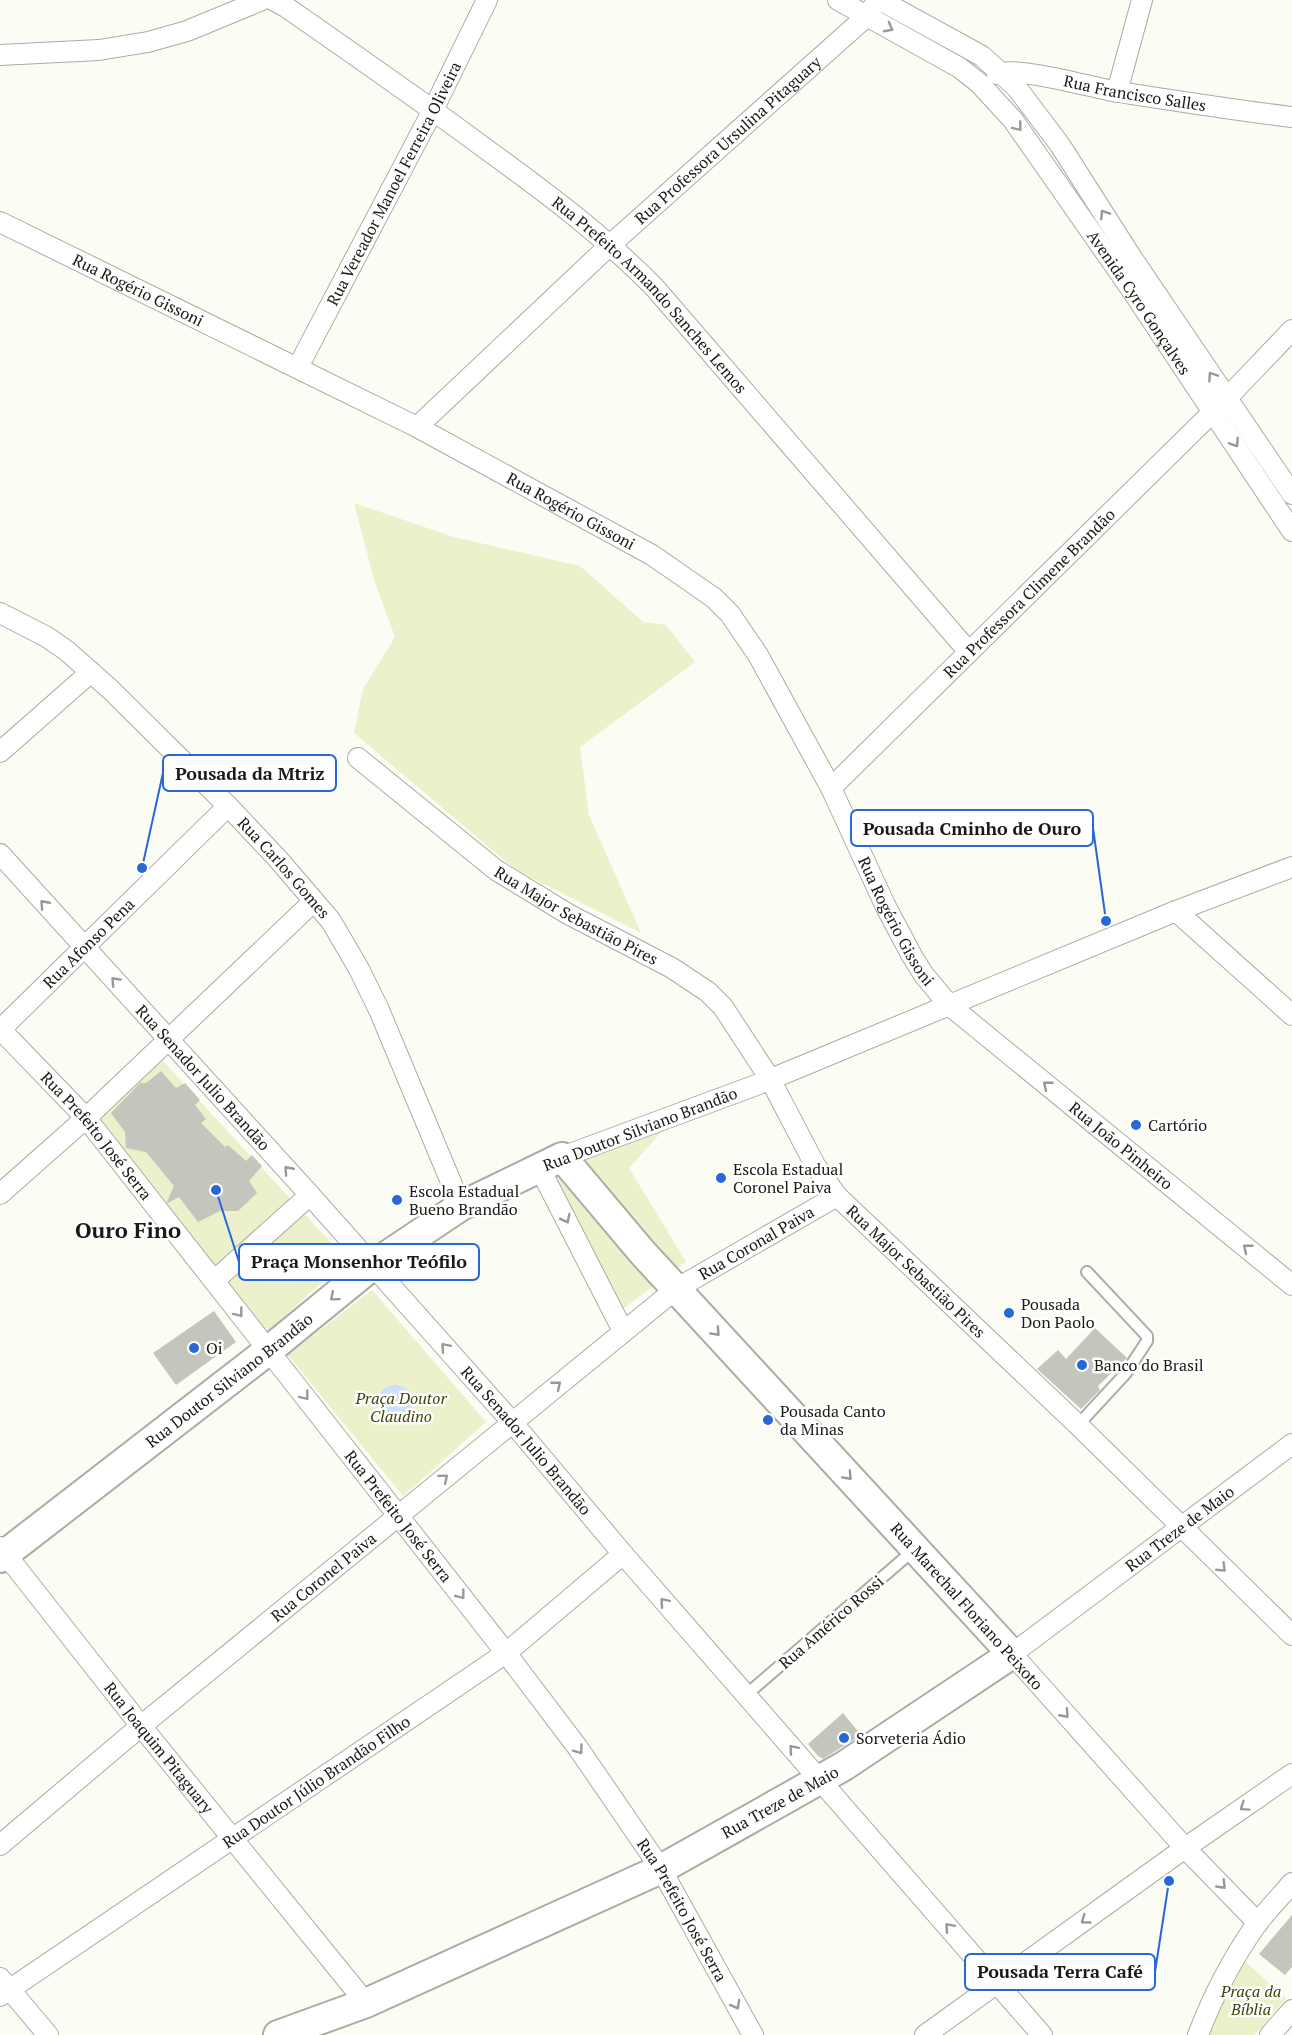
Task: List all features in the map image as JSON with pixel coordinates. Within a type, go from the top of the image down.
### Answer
[{"type":"street","points":[[0,54],[99,50],[148,42],[187,31],[261,0]]},
{"type":"street","name":"Rua Prefeito Armando Sanches Lemos","points":[[273,0],[433,110],[541,189],[610,245],[655,288],[969,652]]},
{"type":"street","name":"Rua Vereador Manoel Ferreira Oliveira","points":[[298,367],[433,110],[487,0]]},
{"type":"street","name":"Avenida Cyro Gonçalves","points":[[838,0],[940,56],[979,83],[1013,120],[1122,260],[1220,404],[1292,494]]},
{"type":"street","name":"Avenida Cyro Gonçalves","points":[[879,0],[960,43],[982,56],[1002,72],[1033,108],[1060,145],[1122,260]]},
{"type":"street","name":"Rua Professora Ursulina Pitaguary","points":[[417,427],[610,245],[867,16],[879,0]]},
{"type":"street","points":[[1117,92],[1142,0]]},
{"type":"street","points":[[979,83],[1002,72]]},
{"type":"street","name":"Rua Francisco Salles","points":[[1002,72],[1029,74],[1117,92],[1292,117]]},
{"type":"street","name":"Rua Rogério Gissoni","points":[[0,222],[417,427],[652,555],[714,598],[730,614],[758,655],[831,788],[885,905],[912,956],[924,975],[949,1005]]},
{"type":"street","name":"Rua Professora Climene Brandão","points":[[831,788],[1292,330]]},
{"type":"street","name":"Avenida Cyro Gonçalves","points":[[1220,404],[1292,531]]},
{"type":"street","name":"Rua Carlos Gomes","points":[[0,613],[47,637],[91,672],[228,806],[314,901],[346,945],[369,989],[461,1206]]},
{"type":"street","points":[[0,752],[91,672]]},
{"type":"street","name":"Rua Major Sebastião Pires","points":[[358,758],[496,870],[568,914],[672,969],[708,992],[723,1007],[770,1079],[815,1165],[837,1196],[1078,1425],[1180,1528],[1292,1635]]},
{"type":"street","name":"Rua Afonso Pena","points":[[0,1030],[228,806]]},
{"type":"street","name":"Rua Senador Julio Brandão","points":[[0,854],[373,1264],[1042,2035]]},
{"type":"street","name":"Rua Doutor Silviano Brandão","points":[[2,1553],[269,1350],[373,1264],[461,1206],[551,1162],[770,1079],[1176,911],[1292,867]]},
{"type":"street","points":[[0,1194],[86,1118],[314,901]]},
{"type":"street","points":[[1176,911],[1292,1015]]},
{"type":"street","name":"Rua João Pinheiro","points":[[949,1005],[1292,1285]]},
{"type":"street","name":"Rua Prefeito José Serra","points":[[0,1030],[86,1118],[578,1748],[661,1869],[753,2035]]},
{"type":"street","points":[[551,1162],[623,1331]]},
{"type":"street","name":"Rua Marechal Floriano Peixoto","points":[[551,1162],[676,1289],[1012,1654],[1185,1848],[1258,1923]]},
{"type":"street","points":[[214,1281],[310,1195]]},
{"type":"street","name":"Rua Coronal Paiva","points":[[676,1289],[837,1196]]},
{"type":"street","name":"Rua Coronel Paiva","points":[[0,1845],[141,1726],[676,1289]]},
{"type":"street","name":"Rua Treze de Maio","points":[[278,2035],[366,2003],[661,1869],[820,1780],[1012,1654],[1292,1444]]},
{"type":"street","name":"Rua Joaquim Pitaguary","points":[[2,1553],[366,2003]]},
{"type":"street","name":"Rua Doutor Júlio Brandão Filho","points":[[3,1988],[233,1839],[506,1653],[623,1554]]},
{"type":"street","points":[[925,2035],[1292,1774]]},
{"type":"street","points":[[1198,2035],[1219,1987],[1238,1952],[1258,1923],[1292,1883]]},
{"type":"street","points":[[3,1988],[48,2035]]},
{"type":"lane","points":[[1078,1425],[1126,1373],[1147,1341],[1147,1336],[1087,1272]]},
{"type":"lane","name":"Rua Américo Rossi","points":[[746,1695],[915,1548]]},
{"type":"green space","points":[[354,503],[454,537],[580,566],[643,622],[666,625],[695,662],[580,747],[589,815],[641,933],[516,870],[354,733],[363,689],[395,637],[375,583]]},
{"type":"green space","points":[[160,1058],[347,1260],[270,1329],[260,1327],[93,1121]]},
{"type":"green space","points":[[665,1128],[629,1168],[686,1262],[620,1311],[552,1170]]},
{"type":"green space","name":"Praça Doutor Claudino","points":[[372,1290],[486,1422],[403,1496],[288,1355]]},
{"type":"green space","name":"Praça da Bíblia","points":[[1242,1959],[1286,1998],[1255,2035],[1208,2035]]},
{"type":"water","points":[[395,1385],[408,1390],[413,1403],[408,1416],[395,1421],[382,1416],[377,1403],[382,1390]]},
{"type":"building","points":[[161,1071],[176,1088],[185,1083],[200,1100],[195,1105],[206,1119],[201,1123],[225,1147],[228,1145],[246,1161],[252,1155],[262,1166],[249,1181],[257,1193],[238,1211],[220,1211],[198,1222],[179,1197],[167,1202],[174,1186],[146,1152],[126,1148],[125,1132],[111,1113],[140,1083],[146,1083]]},
{"type":"building","name":"Oi","points":[[214,1311],[236,1342],[176,1385],[153,1353]]},
{"type":"building","name":"Banco do Brasil","points":[[1095,1328],[1127,1358],[1098,1386],[1100,1390],[1081,1409],[1037,1369],[1058,1350],[1066,1359]]},
{"type":"building","points":[[843,1713],[861,1735],[823,1759],[808,1744]]},
{"type":"building","points":[[1292,1915],[1292,1967],[1285,1975],[1259,1954]]},
{"type":"place","name":"Pousada da Mtriz","points":[[142,868]]},
{"type":"place","name":"Pousada Cminho de Ouro","points":[[1106,921]]},
{"type":"place","name":"Cartório","points":[[1136,1125]]},
{"type":"place","name":"Escola Estadual Coronel Paiva","points":[[721,1178]]},
{"type":"place","name":"Praça Monsenhor Teófilo","points":[[216,1190]]},
{"type":"place","name":"Escola Estadual Bueno Brandão","points":[[397,1200]]},
{"type":"place","name":"Pousada Don Paolo","points":[[1009,1313]]},
{"type":"place","name":"Oi","points":[[194,1348]]},
{"type":"place","name":"Banco do Brasil","points":[[1082,1365]]},
{"type":"place","name":"Pousada Canto da Minas","points":[[768,1420]]},
{"type":"place","name":"Sorveteria Ádio","points":[[844,1738]]},
{"type":"place","name":"Pousada Terra Café","points":[[1169,1881]]},
{"type":"district","name":"Ouro Fino","points":[[128,1230]]}]
